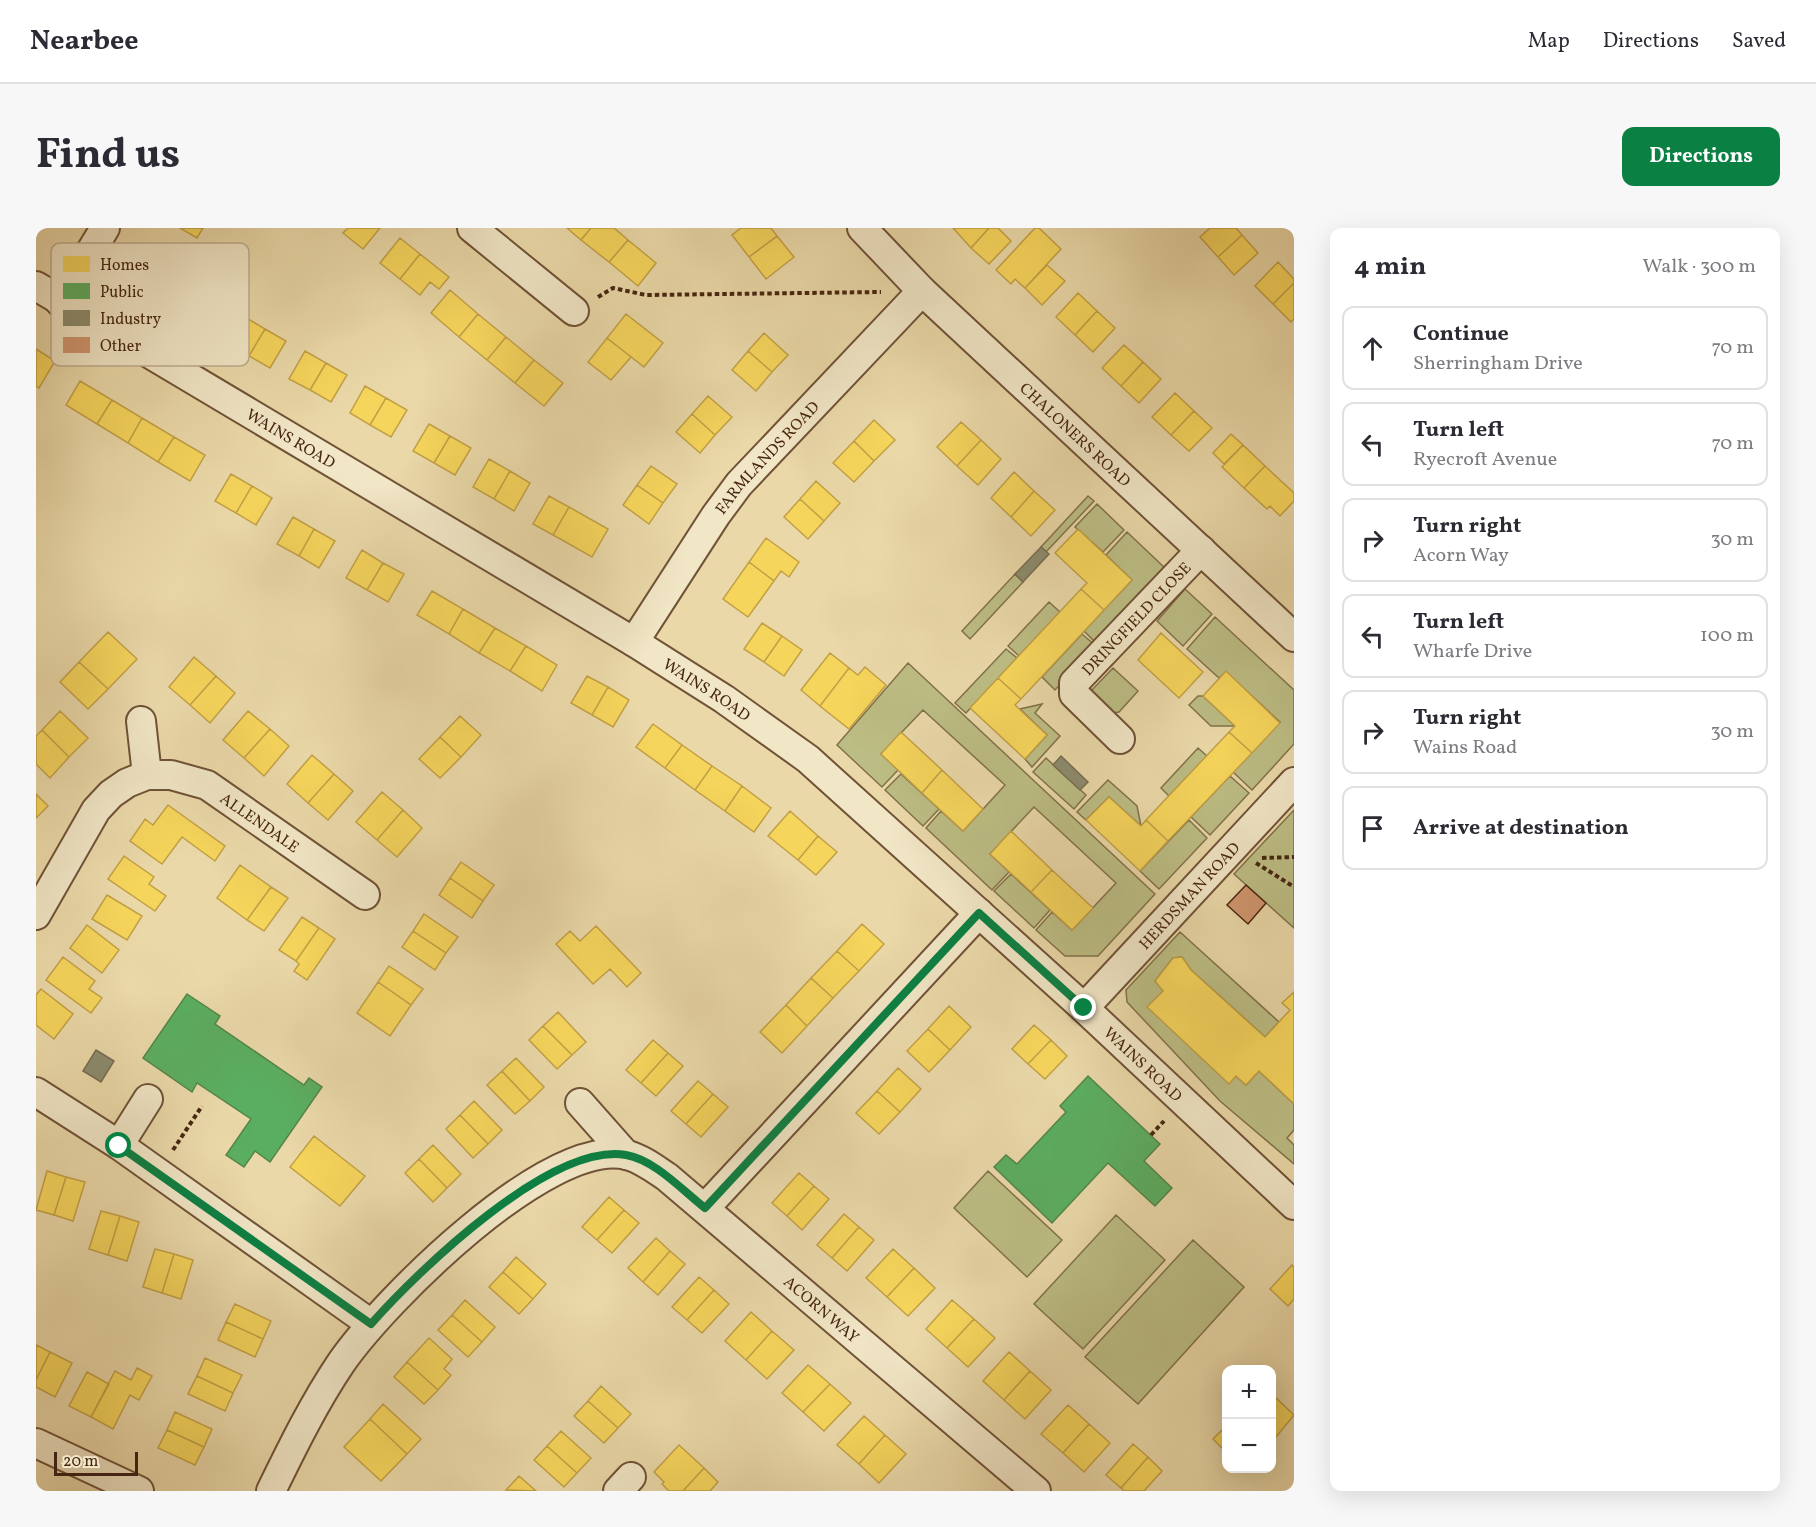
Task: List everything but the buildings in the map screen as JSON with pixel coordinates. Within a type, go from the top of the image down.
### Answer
[{"type":"street","points":[[96,243],[105,228]]},
{"type":"street","points":[[472,228],[574,311]]},
{"type":"street","name":"CHALONERS ROAD","points":[[862,228],[922,291],[1294,637]]},
{"type":"street","name":"WAINS ROAD","points":[[36,286],[51,296]]},
{"type":"street","name":"FARMLANDS ROAD","points":[[634,642],[716,515],[739,484],[922,291]]},
{"type":"street","name":"WAINS ROAD","points":[[168,366],[634,642],[724,699],[808,759],[1084,1008],[1294,1205]]},
{"type":"street","name":"DRINGFIELD CLOSE","points":[[1120,739],[1074,694],[1074,683],[1201,550]]},
{"type":"street","points":[[141,722],[147,775]]},
{"type":"street","name":"ALLENDALE","points":[[36,915],[96,810],[111,794],[127,783],[147,775],[171,775],[207,785],[365,895]]},
{"type":"street","name":"HERDSMAN ROAD","points":[[1084,1008],[1294,782]]},
{"type":"street","points":[[705,1208],[979,913]]},
{"type":"street","points":[[36,1092],[119,1146],[371,1324]]},
{"type":"street","points":[[119,1146],[148,1099]]},
{"type":"street","points":[[579,1103],[626,1155]]},
{"type":"street","name":"ACORN WAY","points":[[271,1491],[319,1400],[342,1363],[371,1324],[421,1273],[500,1206],[540,1180],[570,1164],[597,1156],[626,1155],[646,1163],[705,1208],[1036,1491]]},
{"type":"street","points":[[36,1443],[139,1491]]},
{"type":"path","points":[[574,311],[613,288],[646,295],[922,291]]},
{"type":"path","points":[[1294,856],[1249,858],[1294,887]]},
{"type":"path","points":[[157,1173],[202,1106]]},
{"type":"green space","points":[[1088,496],[1094,501],[1046,552],[1041,547]]},
{"type":"green space","points":[[1097,504],[1124,530],[1103,552],[1075,527]]},
{"type":"green space","points":[[1127,532],[1166,569],[1097,644],[1084,631],[1132,580],[1106,555]]},
{"type":"green space","points":[[1015,574],[1023,582],[970,639],[962,631]]},
{"type":"green space","points":[[1185,589],[1212,614],[1183,646],[1157,621]]},
{"type":"green space","points":[[1049,602],[1060,612],[1019,656],[1008,646]]},
{"type":"green space","points":[[1215,617],[1294,690],[1294,744],[1252,790],[1233,772],[1280,722],[1226,672],[1219,678],[1187,649]]},
{"type":"green space","points":[[1082,634],[1096,646],[1055,690],[1042,677]]},
{"type":"green space","points":[[1006,649],[1017,658],[966,713],[955,703]]},
{"type":"green space","points":[[908,663],[1155,894],[1098,956],[1065,956],[1036,930],[1052,912],[1072,930],[1116,883],[1034,807],[990,854],[1009,872],[992,890],[926,828],[941,811],[963,831],[1005,785],[923,710],[881,754],[898,770],[882,787],[837,745]]},
{"type":"green space","points":[[1113,668],[1138,691],[1119,712],[1107,714],[1091,691]]},
{"type":"green space","points":[[1198,696],[1203,696],[1235,726],[1211,726],[1189,705]]},
{"type":"green space","points":[[1042,704],[1035,713],[1060,736],[1032,767],[1025,759],[1047,735],[1020,709]]},
{"type":"green space","points":[[1198,748],[1207,756],[1169,796],[1161,788]]},
{"type":"green space","points":[[1046,758],[1086,795],[1074,809],[1033,772]]},
{"type":"green space","points":[[901,774],[939,809],[923,826],[885,790]]},
{"type":"green space","points":[[1230,776],[1249,793],[1210,835],[1191,817]]},
{"type":"green space","points":[[1108,780],[1137,806],[1141,826],[1109,797],[1086,820],[1077,812]]},
{"type":"green space","points":[[1294,810],[1294,928],[1234,874]]},
{"type":"green space","points":[[1189,820],[1207,838],[1159,889],[1140,871]]},
{"type":"green space","points":[[1011,874],[1050,910],[1034,928],[994,891]]},
{"type":"green space","points":[[1180,932],[1279,1022],[1265,1037],[1191,970],[1182,957],[1173,958],[1155,981],[1246,1085],[1259,1071],[1294,1104],[1294,1130],[1287,1138],[1294,1145],[1294,1164],[1220,1101],[1127,1002],[1126,990]]},
{"type":"green space","points":[[988,1171],[1062,1240],[1027,1277],[954,1208]]},
{"type":"green space","points":[[1116,1215],[1165,1260],[1083,1349],[1034,1304]]},
{"type":"green space","points":[[1193,1240],[1244,1287],[1138,1404],[1085,1357]]},
{"type":"route","points":[[119,1146],[371,1324],[421,1273],[500,1206],[570,1164],[597,1156],[626,1155],[646,1163],[667,1177],[705,1208],[979,913],[1084,1008]]}]
